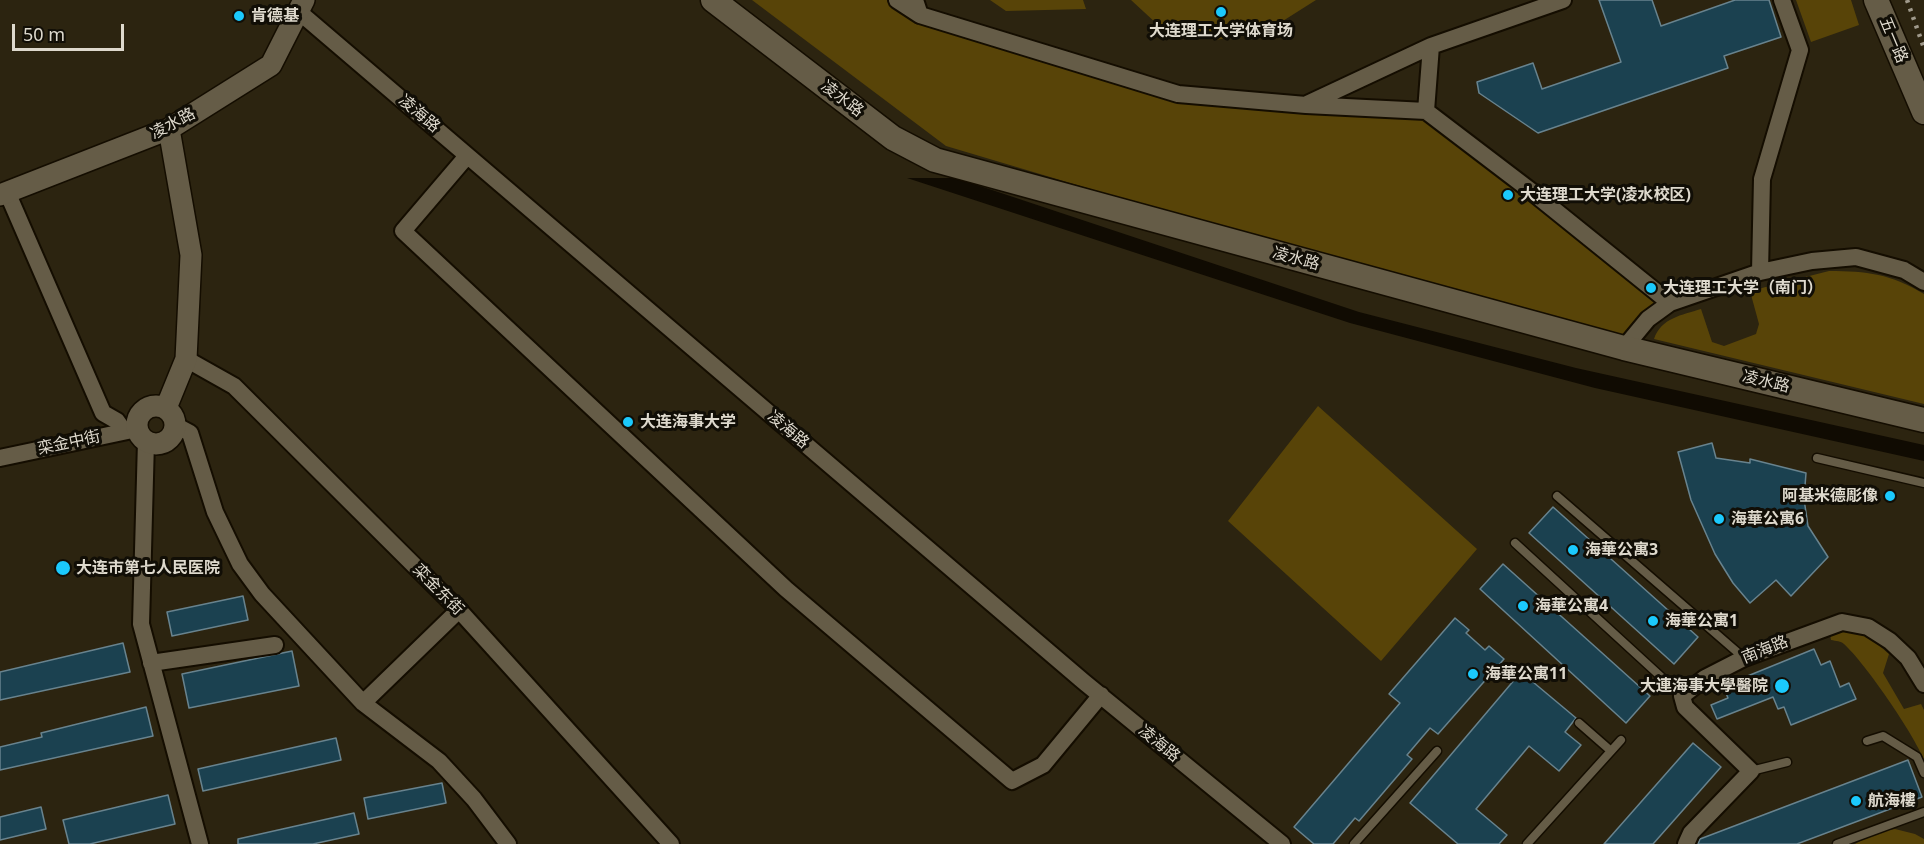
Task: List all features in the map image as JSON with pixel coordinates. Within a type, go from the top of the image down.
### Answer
[{"type":"main road","name":"凌水路","points":[[713,0],[893,138],[935,160],[1624,348],[1924,420]]},
{"type":"main road","name":"五一路","points":[[1876,0],[1924,112]]},
{"type":"street","points":[[897,0],[1178,94],[1305,105],[1426,111],[1531,190],[1670,303]]},
{"type":"street","points":[[1305,105],[1431,46],[1563,0]]},
{"type":"street","points":[[1760,272],[1762,178],[1800,50],[1782,0]]},
{"type":"street","name":"凌水路","points":[[4,194],[169,129],[271,65],[301,6]]},
{"type":"street","name":"凌海路","points":[[301,6],[467,156],[1101,695],[1282,844]]},
{"type":"street","points":[[1426,111],[1431,46]]},
{"type":"street","points":[[4,194],[103,412],[136,434],[157,444],[168,440],[171,417],[186,359],[191,255],[169,129]]},
{"type":"street","points":[[467,156],[403,231],[786,589],[1012,781],[1044,765],[1101,695]]},
{"type":"street","points":[[1624,348],[1648,319],[1670,303],[1760,272],[1812,261],[1856,257],[1904,270],[1924,282]]},
{"type":"street","name":"栾金东街","points":[[186,359],[234,386],[459,610],[670,844]]},
{"type":"street","points":[[200,844],[141,624],[136,434],[138,418],[145,409],[156,406],[190,433],[215,512],[240,564],[262,594],[363,703],[439,761],[474,798],[508,844]]},
{"type":"street","name":"栾金中街","points":[[0,458],[136,434]]},
{"type":"street","points":[[363,703],[459,610]]},
{"type":"street","name":"南海路","points":[[1682,696],[1705,678],[1744,658],[1842,622],[1868,627],[1890,641],[1908,658],[1924,684]]},
{"type":"street","points":[[151,663],[275,645]]},
{"type":"street","points":[[1682,696],[1685,707],[1751,771],[1691,833],[1686,844]]},
{"type":"lane","points":[[1817,458],[1924,483]]},
{"type":"lane","points":[[1557,496],[1744,658]]},
{"type":"lane","points":[[1515,543],[1682,696]]},
{"type":"lane","points":[[1579,723],[1611,751]]},
{"type":"lane","points":[[1867,741],[1883,736],[1917,757],[1924,772]]},
{"type":"lane","points":[[1527,844],[1621,740]]},
{"type":"lane","points":[[1354,844],[1437,751]]},
{"type":"lane","points":[[1751,771],[1787,762]]},
{"type":"lane","points":[[1837,844],[1924,812]]},
{"type":"shaded area","points":[[752,0],[899,0],[1178,94],[1426,111],[1670,303],[1624,348],[946,146]]},
{"type":"shaded area","points":[[990,0],[1083,0],[1086,9],[1006,11]]},
{"type":"shaded area","name":"大连理工大学体育场","points":[[1131,0],[1316,0],[1267,31],[1215,40],[1157,24]]},
{"type":"shaded area","points":[[1796,0],[1851,0],[1859,25],[1811,42]]},
{"type":"shaded area","points":[[907,178],[956,178],[1359,312],[1576,368],[1924,445],[1924,461],[1595,388],[1350,323]]},
{"type":"shaded area","points":[[1829,271],[1878,275],[1901,282],[1924,294],[1924,404],[1654,339],[1657,332],[1667,322],[1701,309],[1712,342],[1724,346],[1756,334],[1759,324],[1750,291]]},
{"type":"shaded area","points":[[1318,406],[1477,549],[1381,661],[1228,521]]},
{"type":"shaded area","points":[[1848,630],[1867,635],[1889,654],[1883,673],[1904,709],[1921,704],[1924,710],[1924,760],[1900,717],[1864,666],[1843,643],[1831,640],[1830,634]]},
{"type":"shaded area","points":[[1895,829],[1915,834],[1924,839],[1924,844],[1855,844],[1875,832]]},
{"type":"building","points":[[1599,0],[1652,0],[1661,26],[1735,0],[1769,0],[1781,37],[1724,56],[1728,68],[1538,133],[1479,93],[1477,82],[1533,63],[1542,89],[1621,62]]},
{"type":"building","points":[[1712,443],[1716,458],[1750,463],[1750,459],[1806,473],[1804,499],[1808,526],[1828,557],[1791,596],[1776,580],[1750,603],[1733,583],[1715,554],[1691,500],[1678,452]]},
{"type":"building","points":[[1553,507],[1698,637],[1674,664],[1529,533]]},
{"type":"building","points":[[1503,564],[1650,696],[1626,723],[1480,589]]},
{"type":"building","points":[[243,596],[248,620],[172,636],[167,612]]},
{"type":"building","points":[[1455,618],[1469,630],[1466,633],[1485,650],[1489,646],[1504,659],[1438,734],[1430,728],[1407,755],[1412,759],[1359,821],[1355,818],[1333,844],[1314,844],[1294,827],[1400,703],[1389,694]]},
{"type":"building","points":[[123,643],[130,672],[0,700],[0,672]]},
{"type":"building","name":"大連海事大學醫院","points":[[1814,649],[1821,665],[1830,661],[1840,687],[1849,683],[1856,699],[1791,725],[1784,707],[1778,709],[1773,697],[1717,719],[1711,705],[1728,698],[1723,686]]},
{"type":"building","points":[[292,651],[299,686],[189,708],[182,674]]},
{"type":"building","points":[[1521,672],[1576,718],[1565,732],[1581,745],[1559,771],[1529,746],[1476,809],[1507,835],[1499,844],[1458,844],[1410,803]]},
{"type":"building","points":[[146,707],[153,736],[0,770],[0,747],[42,737],[41,733]]},
{"type":"building","points":[[336,738],[341,760],[203,791],[198,769]]},
{"type":"building","points":[[1693,743],[1721,767],[1653,844],[1604,844]]},
{"type":"building","name":"航海樓","points":[[1908,760],[1922,797],[1797,844],[1698,844],[1700,839]]},
{"type":"building","points":[[442,783],[446,803],[368,819],[364,798]]},
{"type":"building","points":[[168,795],[175,824],[90,844],[69,844],[63,820]]},
{"type":"building","points":[[41,807],[46,829],[0,840],[0,817]]},
{"type":"building","points":[[354,813],[359,834],[313,844],[238,844],[238,839]]},
{"type":"railway","points":[[1907,0],[1924,48]]},
{"type":"place","name":"大连理工大学体育场","points":[[1221,12]]},
{"type":"place","name":"肯德基","points":[[239,16]]},
{"type":"place","name":"大连理工大学(凌水校区)","points":[[1508,195]]},
{"type":"place","name":"大连理工大学（南门）","points":[[1651,288]]},
{"type":"place","name":"大连海事大学","points":[[628,422]]},
{"type":"place","name":"阿基米德彫像","points":[[1890,496]]},
{"type":"place","name":"海華公寓6","points":[[1719,519]]},
{"type":"place","name":"海華公寓3","points":[[1573,550]]},
{"type":"place","name":"大连市第七人民医院","points":[[63,568]]},
{"type":"place","name":"海華公寓4","points":[[1523,606]]},
{"type":"place","name":"海華公寓1","points":[[1653,621]]},
{"type":"place","name":"海華公寓11","points":[[1473,674]]},
{"type":"place","name":"大連海事大學醫院","points":[[1782,686]]},
{"type":"place","name":"航海樓","points":[[1856,801]]}]
